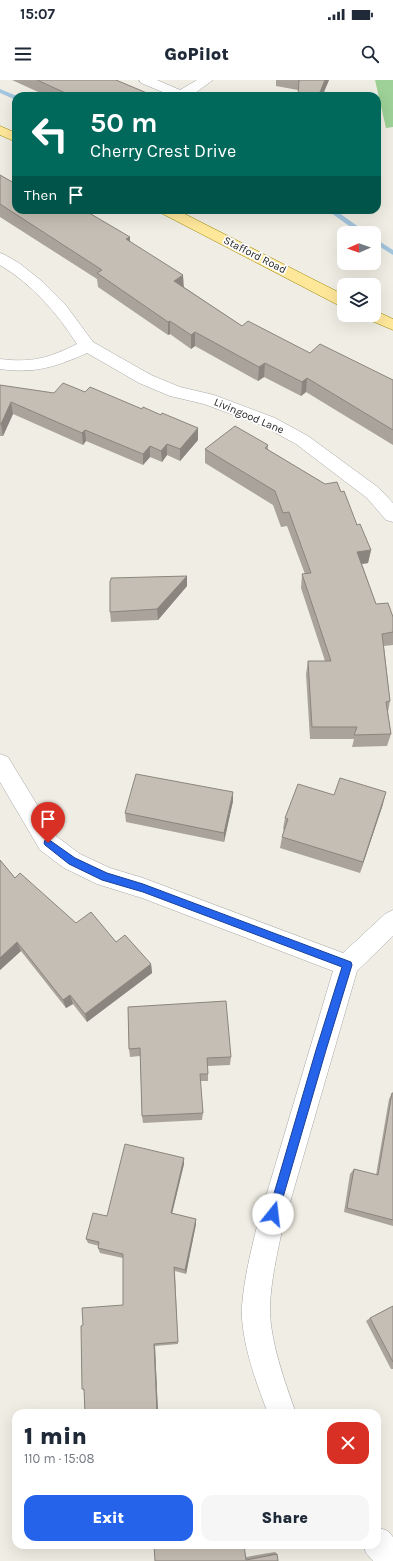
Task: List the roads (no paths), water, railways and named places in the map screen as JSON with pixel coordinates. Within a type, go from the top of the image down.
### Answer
[{"type":"main road","points":[[0,130],[12,136]]},
{"type":"main road","name":"Stafford Road","points":[[174,214],[337,296]]},
{"type":"main road","points":[[381,319],[393,325]]},
{"type":"street","points":[[146,80],[176,92]]},
{"type":"street","points":[[188,92],[206,80]]},
{"type":"street","name":"Livingood Lane","points":[[0,258],[28,276],[49,297],[73,324],[87,346],[145,378],[176,392],[208,399],[269,422],[302,440],[373,493],[393,515]]},
{"type":"street","points":[[0,364],[16,367],[38,366],[59,360],[87,346]]},
{"type":"street","points":[[0,763],[48,843],[72,861],[105,877],[143,888],[347,965]]},
{"type":"street","points":[[280,1409],[273,1389],[259,1337],[256,1307],[262,1264],[269,1230],[347,965],[393,921]]},
{"type":"street","points":[[381,1546],[393,1560]]},
{"type":"waterway","points":[[0,91],[12,96]]},
{"type":"waterway","points":[[336,214],[354,226]]},
{"type":"waterway","points":[[381,245],[393,253]]}]
